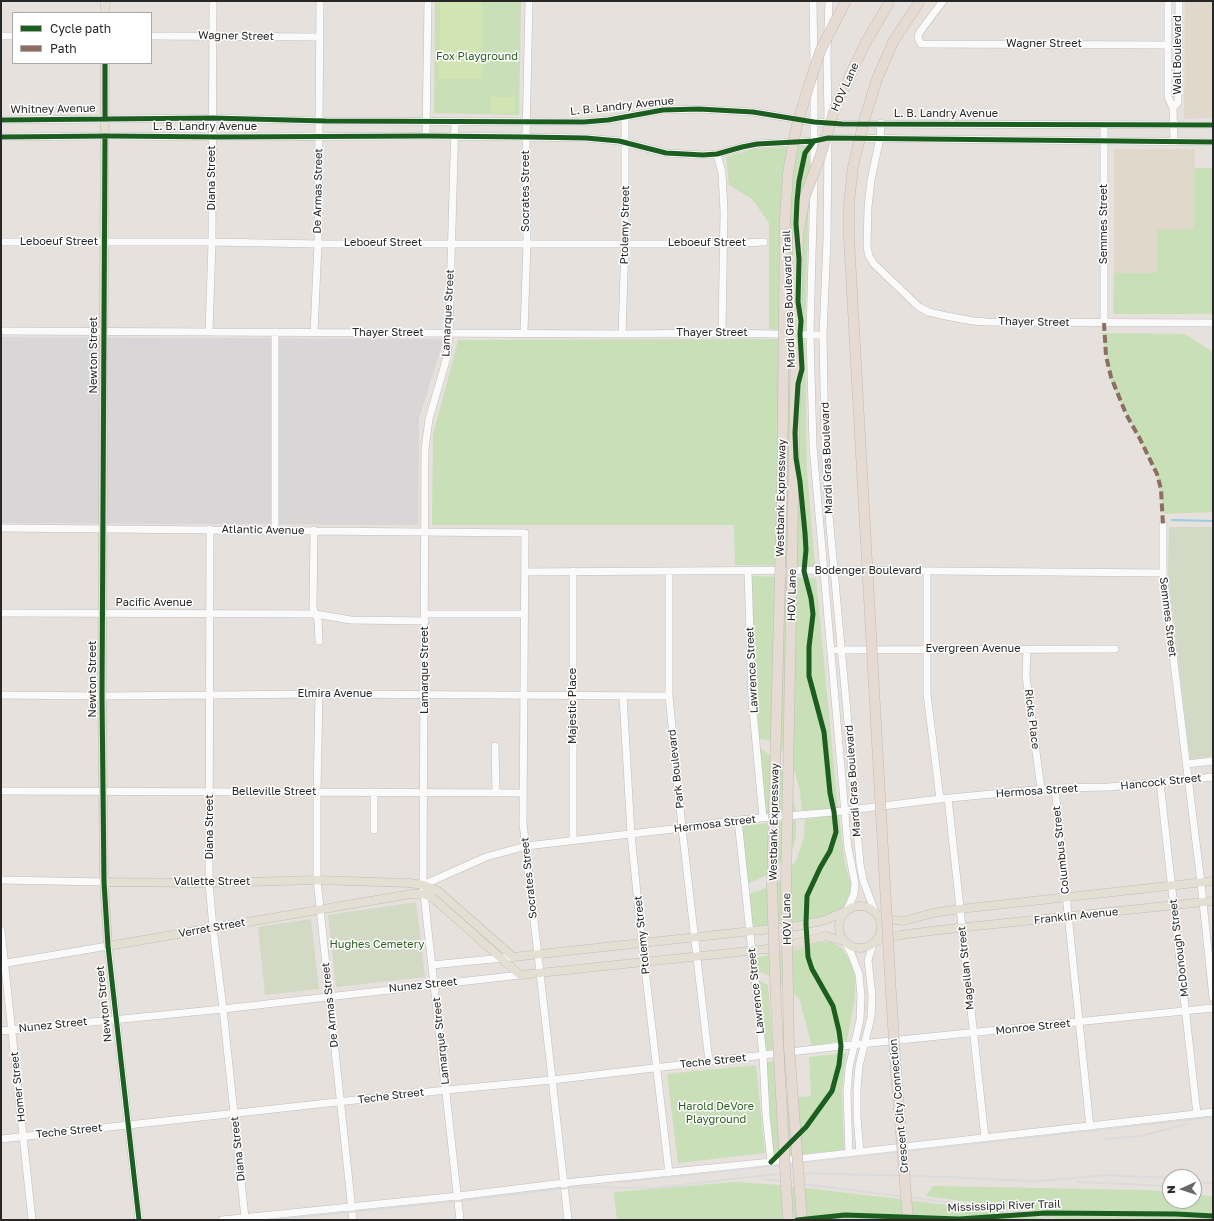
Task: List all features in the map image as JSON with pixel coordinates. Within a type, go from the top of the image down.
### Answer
[{"type":"highway","name":"Westbank Expressway","points":[[788,1220],[776,1005],[772,886],[782,496],[785,219],[790,166],[796,129],[808,88],[822,49],[846,1]]},
{"type":"highway","name":"HOV Lane","points":[[802,1220],[789,1046],[786,870],[798,235],[805,196],[820,157],[836,105],[865,44],[890,1]]},
{"type":"highway","name":"Crescent City Connection","points":[[908,1220],[891,993],[853,328],[849,203],[853,167],[864,122],[877,79],[893,42],[920,1]]},
{"type":"main road","points":[[105,1],[105,12]]},
{"type":"main road","name":"Newton Street","points":[[105,64],[102,696],[104,882],[108,946]]},
{"type":"main road","name":"Vallette Street","points":[[104,882],[209,883],[317,880],[409,883],[423,885],[438,891],[513,957]]},
{"type":"main road","name":"Franklin Avenue","points":[[960,909],[1213,881]]},
{"type":"main road","name":"Verret Street","points":[[108,946],[411,894],[424,894]]},
{"type":"main road","points":[[424,894],[432,898],[520,975]]},
{"type":"main road","name":"Franklin Avenue","points":[[875,942],[900,935],[962,927],[1213,901]]},
{"type":"main road","points":[[876,914],[881,926],[880,934],[875,942],[866,948],[859,949],[845,943],[840,935],[838,925],[840,918],[846,911],[854,907],[861,906],[868,908],[884,919],[904,920],[933,913],[960,909]]},
{"type":"main road","name":"Nunez Street","points":[[513,957],[750,932],[825,920],[846,911]]},
{"type":"main road","name":"Nunez Street","points":[[520,975],[778,948],[826,936],[845,943]]},
{"type":"street","name":"Diana Street","points":[[209,332],[212,242],[213,1]]},
{"type":"street","name":"De Armas Street","points":[[314,332],[318,244],[320,1]]},
{"type":"street","points":[[426,136],[428,1]]},
{"type":"street","name":"Socrates Street","points":[[524,332],[528,1]]},
{"type":"street","name":"Mardi Gras Boulevard","points":[[813,1],[814,141],[810,334],[813,446],[848,848],[855,889],[852,901],[846,911]]},
{"type":"street","name":"Mardi Gras Boulevard","points":[[828,1],[827,240],[823,335],[825,453],[828,515],[860,864],[869,898],[876,914]]},
{"type":"street","name":"Wagner Street","points":[[943,1],[919,34],[918,38],[921,44],[1168,45]]},
{"type":"street","name":"Wall Boulevard","points":[[1168,1],[1168,97],[1173,108],[1174,142]]},
{"type":"street","name":"Wall Boulevard","points":[[1173,108],[1178,102],[1179,1]]},
{"type":"street","points":[[1,36],[12,36]]},
{"type":"street","name":"Wagner Street","points":[[152,36],[320,37]]},
{"type":"street","name":"L. B. Landry Avenue","points":[[105,118],[584,122],[625,117],[645,112],[663,110],[726,110],[753,112],[828,124],[1213,125]]},
{"type":"street","name":"Ptolemy Street","points":[[622,334],[625,243],[625,117]]},
{"type":"street","name":"Whitney Avenue","points":[[1,120],[105,118]]},
{"type":"street","name":"Lamarque Street","points":[[455,121],[449,333],[446,357],[429,419],[425,449],[423,885],[460,1220]]},
{"type":"street","name":"Thayer Street","points":[[881,123],[880,138],[871,180],[868,207],[867,247],[874,264],[919,307],[930,312],[973,321],[1213,323]]},
{"type":"street","name":"Semmes Street","points":[[1104,125],[1104,323]]},
{"type":"street","points":[[1,137],[104,136]]},
{"type":"street","name":"L. B. Landry Avenue","points":[[104,136],[455,136],[586,138],[625,142],[666,153],[687,155],[717,154],[757,144],[814,141],[828,138],[1213,142]]},
{"type":"street","points":[[717,154],[722,173],[724,212],[722,333]]},
{"type":"street","name":"Leboeuf Street","points":[[1,242],[212,242],[318,244],[723,244],[764,242]]},
{"type":"street","name":"Thayer Street","points":[[1,331],[524,332],[823,335]]},
{"type":"street","points":[[275,332],[275,530]]},
{"type":"street","name":"Semmes Street","points":[[1163,525],[1163,573],[1186,764]]},
{"type":"street","name":"Atlantic Avenue","points":[[1,528],[525,533]]},
{"type":"street","name":"Diana Street","points":[[210,530],[209,883],[212,928],[223,1009],[245,1218]]},
{"type":"street","points":[[314,530],[313,608],[318,620],[319,642]]},
{"type":"street","name":"Socrates Street","points":[[525,533],[523,823],[568,1220]]},
{"type":"street","name":"Bodenger Boulevard","points":[[525,572],[834,570],[1163,573]]},
{"type":"street","name":"Majestic Place","points":[[572,571],[574,695],[573,840]]},
{"type":"street","name":"Park Boulevard","points":[[669,571],[669,696],[682,828],[709,1062]]},
{"type":"street","name":"Lawrence Street","points":[[748,571],[752,700],[763,818]]},
{"type":"street","points":[[927,572],[927,694],[940,799]]},
{"type":"street","name":"Pacific Avenue","points":[[1,613],[315,614],[351,620],[524,614]]},
{"type":"street","name":"Evergreen Avenue","points":[[831,650],[1115,649]]},
{"type":"street","name":"Ricks Place","points":[[1027,650],[1026,676],[1041,789]]},
{"type":"street","name":"De Armas Street","points":[[319,694],[317,880],[353,1220]]},
{"type":"street","name":"Elmira Avenue","points":[[1,695],[210,696],[319,694],[525,694],[669,696]]},
{"type":"street","name":"Ptolemy Street","points":[[623,696],[631,834],[642,944],[669,1173]]},
{"type":"street","points":[[495,746],[496,793]]},
{"type":"street","name":"Hancock Street","points":[[1186,764],[1213,761]]},
{"type":"street","points":[[1186,764],[1201,883],[1213,998]]},
{"type":"street","name":"Hancock Street","points":[[1109,787],[1213,777]]},
{"type":"street","name":"McDonough Street","points":[[1160,782],[1197,1114]]},
{"type":"street","name":"Hermosa Street","points":[[423,885],[486,857],[526,846],[738,820],[856,809],[948,798],[1055,788],[1109,787]]},
{"type":"street","name":"Columbus Street","points":[[1055,788],[1090,1126]]},
{"type":"street","name":"Belleville Street","points":[[1,791],[523,793]]},
{"type":"street","points":[[374,792],[374,830]]},
{"type":"street","name":"Magellan Street","points":[[948,798],[985,1138]]},
{"type":"street","name":"Lawrence Street","points":[[738,820],[763,1056],[766,1115],[771,1162]]},
{"type":"street","name":"Vallette Street","points":[[1,880],[104,882]]},
{"type":"street","name":"Homer Street","points":[[1,930],[3,964],[32,1220]]},
{"type":"street","points":[[860,1152],[857,1117],[857,1089],[859,1066],[871,1017],[872,996],[868,960],[875,942]]},
{"type":"street","points":[[845,943],[856,964],[861,984],[862,996],[860,1020],[849,1068],[847,1094],[849,1153]]},
{"type":"street","name":"Verret Street","points":[[3,964],[108,946]]},
{"type":"street","name":"Newton Street","points":[[108,946],[127,1125],[139,1220]]},
{"type":"street","name":"Nunez Street","points":[[432,965],[513,957]]},
{"type":"street","name":"Nunez Street","points":[[1,1031],[223,1009],[520,975]]},
{"type":"street","name":"Monroe Street","points":[[853,1046],[1213,1008]]},
{"type":"street","name":"Teche Street","points":[[1,1139],[853,1046]]},
{"type":"street","points":[[222,1220],[771,1162],[1213,1112]]},
{"type":"shaded area","points":[[1185,1],[1213,1],[1213,118],[1184,119]]},
{"type":"shaded area","points":[[1114,149],[1195,149],[1194,229],[1157,273],[1114,273]]},
{"type":"shaded area","points":[[1,337],[444,339],[419,418],[418,525],[1,523]]},
{"type":"green space","name":"Fox Playground","points":[[435,1],[521,1],[519,115],[434,113]]},
{"type":"green space","points":[[440,1],[482,1],[482,79],[439,79]]},
{"type":"green space","points":[[491,97],[515,97],[515,113],[491,113]]},
{"type":"green space","points":[[806,146],[810,159],[805,331],[769,329],[769,223],[752,199],[729,185],[726,157],[753,149]]},
{"type":"green space","points":[[1194,168],[1213,168],[1213,314],[1113,314],[1114,273],[1157,273],[1157,230],[1194,229]]},
{"type":"green space","points":[[1102,333],[1185,334],[1213,352],[1213,512],[1165,514],[1155,470],[1112,385]]},
{"type":"green space","points":[[458,340],[805,340],[807,471],[815,566],[735,565],[734,525],[432,525],[433,434]]},
{"type":"green space","points":[[1169,527],[1213,527],[1213,756],[1190,759],[1168,574]]},
{"type":"green space","points":[[751,576],[816,578],[838,809],[802,812],[800,791],[793,766],[781,750],[768,740],[759,739]]},
{"type":"green space","points":[[760,748],[779,764],[792,790],[796,812],[763,815]]},
{"type":"green space","points":[[839,815],[845,864],[851,884],[850,899],[841,910],[824,917],[802,922],[752,928],[749,894],[779,881],[796,861],[804,837],[805,819]]},
{"type":"green space","points":[[796,820],[796,838],[791,852],[769,874],[748,884],[742,826]]},
{"type":"green space","name":"Hughes Cemetery","points":[[416,902],[425,977],[336,987],[328,915]]},
{"type":"green space","name":"Hughes Cemetery","points":[[311,919],[319,989],[265,995],[258,927]]},
{"type":"green space","points":[[816,942],[831,942],[842,948],[850,961],[855,977],[855,998],[847,1040],[812,1046],[799,998],[770,976],[757,971],[755,958],[799,949]]},
{"type":"green space","points":[[757,979],[768,985],[773,1049],[765,1050]]},
{"type":"green space","points":[[846,1053],[842,1092],[844,1150],[773,1157],[766,1062],[775,1061],[778,1099],[811,1096],[809,1057]]},
{"type":"green space","name":"Harold DeVore Playground","points":[[756,1065],[765,1153],[678,1163],[667,1074]]},
{"type":"green space","points":[[736,1182],[780,1185],[1011,1213],[1025,1213],[1035,1217],[1036,1211],[926,1196],[933,1186],[1144,1190],[1162,1191],[1162,1209],[1202,1209],[1202,1195],[1213,1197],[1213,1220],[1063,1220],[1051,1217],[1049,1220],[617,1220],[614,1192]]},
{"type":"waterway","points":[[1172,520],[1213,521]]},
{"type":"railway","points":[[623,1182],[1213,1117]]},
{"type":"railway","points":[[1105,1139],[1141,1136],[1186,1124]]},
{"type":"railway","points":[[270,1220],[458,1201],[577,1187],[654,1188],[776,1174],[799,1173],[948,1177],[1028,1181],[1106,1175],[1162,1178]]},
{"type":"railway","points":[[763,1179],[1025,1212],[1053,1220]]},
{"type":"railway","points":[[1077,1182],[1162,1186]]},
{"type":"railway","points":[[1202,1182],[1213,1184]]},
{"type":"marked path","points":[[1104,323],[1106,356],[1111,377],[1126,414],[1157,474],[1161,489],[1163,525]]},
{"type":"cycle path","points":[[105,64],[105,118]]},
{"type":"cycle path","points":[[1,120],[212,118],[326,121],[584,122],[608,120],[663,110],[699,109],[753,112],[814,122],[842,124],[1213,125]]},
{"type":"cycle path","points":[[105,136],[102,696],[104,882],[108,946],[139,1220]]},
{"type":"cycle path","points":[[1,137],[426,136],[586,138],[619,141],[666,153],[703,155],[717,154],[757,144],[814,141],[828,138],[1213,142]]},
{"type":"cycle path","name":"Mardi Gras Boulevard Trail","points":[[771,1162],[806,1127],[832,1091],[839,1065],[841,1046],[833,1006],[812,969],[808,957],[806,924],[807,896],[830,851],[836,832],[830,793],[824,732],[809,676],[809,647],[813,614],[811,598],[804,571],[806,550],[805,533],[796,458],[795,433],[798,384],[802,369],[800,334],[801,321],[798,302],[799,259],[796,224],[797,201],[799,181],[805,153],[814,141]]},
{"type":"cycle path","name":"Mississippi River Trail","points":[[797,1220],[845,1215],[959,1219],[1046,1213],[1176,1214],[1213,1216]]}]
